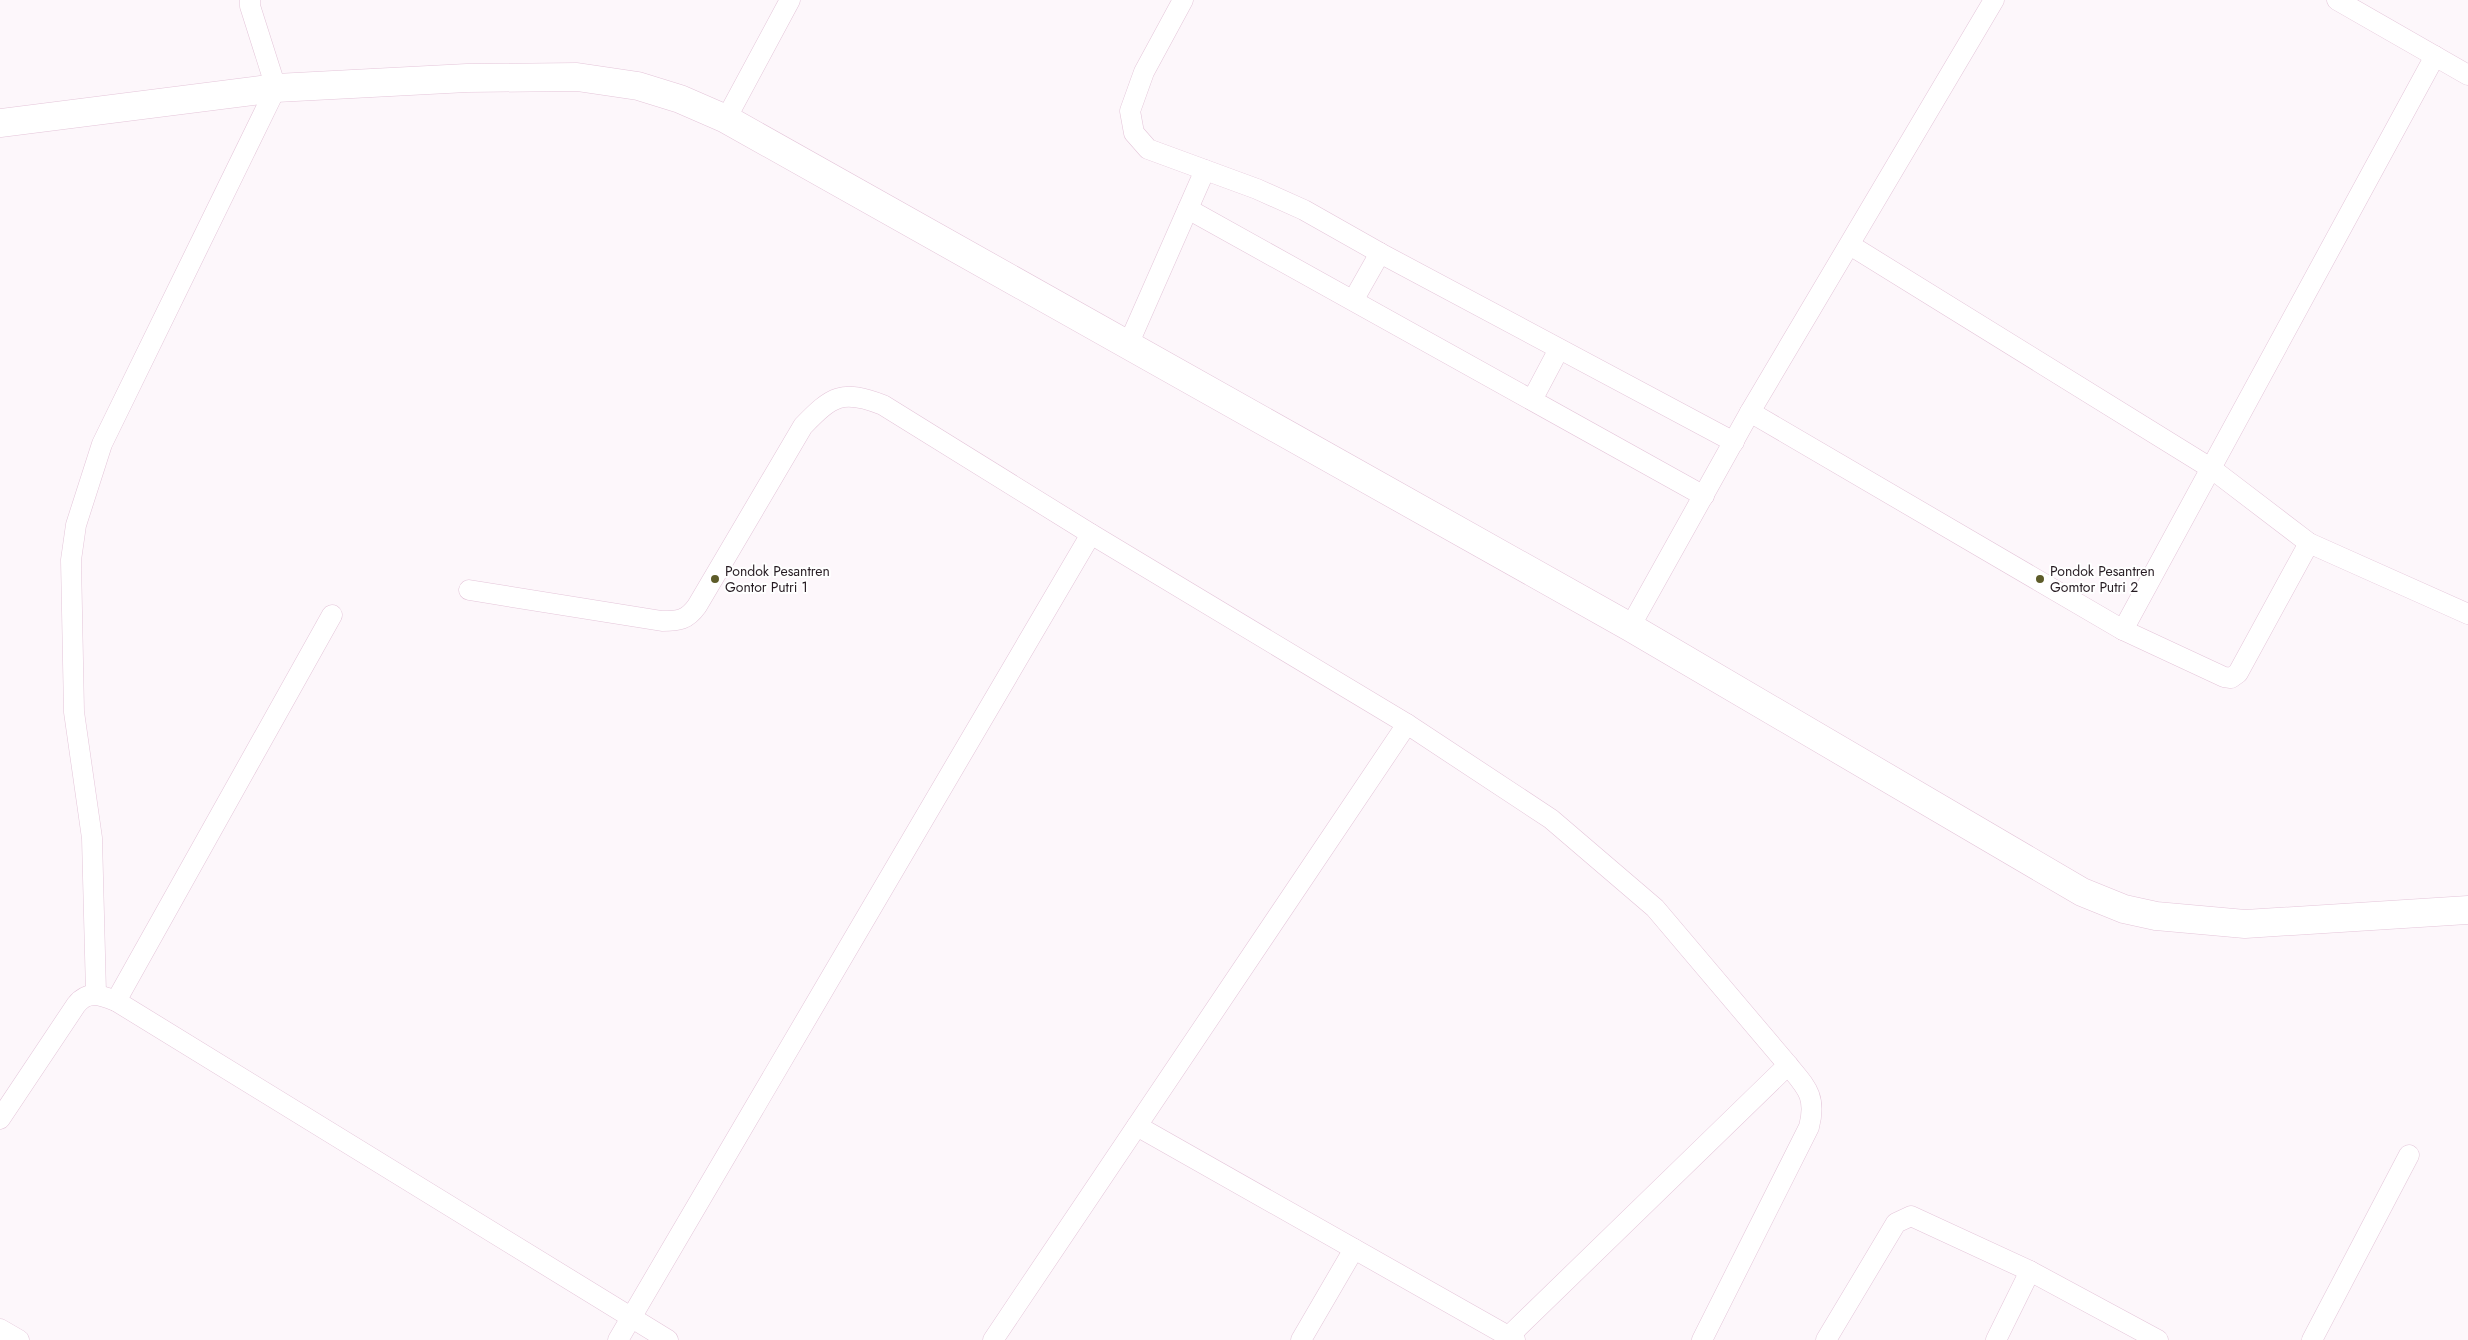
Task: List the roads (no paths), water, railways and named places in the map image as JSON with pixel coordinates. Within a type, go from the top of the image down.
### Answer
[{"type":"street","points":[[0,122],[276,88],[466,78],[577,77],[638,86],[680,99],[726,119],[1630,627],[2082,892],[2124,909],[2156,916],[2245,924],[2468,910]]},
{"type":"lane","points":[[96,993],[92,838],[74,712],[71,560],[76,525],[102,444],[276,88],[250,6],[250,0]]},
{"type":"lane","points":[[726,119],[790,0]]},
{"type":"lane","points":[[1183,0],[1144,72],[1130,111],[1134,133],[1148,149],[1258,189],[1304,210],[1380,253],[1734,442]]},
{"type":"lane","points":[[1630,627],[1750,412],[1994,0]]},
{"type":"lane","points":[[2337,0],[2468,75]]},
{"type":"lane","points":[[2123,630],[2435,56]]},
{"type":"lane","points":[[1128,345],[1206,170]]},
{"type":"lane","points":[[1188,209],[1354,299],[1704,496]]},
{"type":"lane","points":[[1850,245],[2212,469],[2309,543],[2468,614]]},
{"type":"lane","points":[[1354,299],[1380,253]]},
{"type":"lane","points":[[1532,400],[1560,349]]},
{"type":"lane","points":[[469,590],[662,621],[684,620],[697,606],[802,426],[824,405],[834,399],[855,396],[884,405],[1091,534],[1407,724],[1551,820],[1616,873],[1655,908],[1788,1064],[1811,1097],[1812,1114],[1809,1127],[1702,1340]]},
{"type":"lane","points":[[1750,412],[2123,630],[2224,677],[2234,676],[2238,673],[2309,543]]},
{"type":"lane","points":[[618,1340],[1091,534]]},
{"type":"lane","points":[[116,1001],[332,615]]},
{"type":"lane","points":[[993,1340],[1407,724]]},
{"type":"lane","points":[[0,1119],[7,1090],[76,1005],[88,996],[96,993],[116,1001],[668,1340]]},
{"type":"lane","points":[[1137,1126],[1512,1338],[1788,1064]]},
{"type":"lane","points":[[2312,1340],[2409,1155]]},
{"type":"lane","points":[[1826,1340],[1896,1223],[1905,1217],[1916,1216],[2030,1271],[2158,1340]]},
{"type":"lane","points":[[1305,1339],[1354,1249]]},
{"type":"lane","points":[[1996,1340],[2030,1271]]},
{"type":"lane","points":[[0,1329],[19,1340]]},
{"type":"place","name":"Pondok Pesantren Gontor Putri 1","points":[[715,579]]},
{"type":"place","name":"Pondok Pesantren Gomtor Putri 2","points":[[2040,579]]}]
